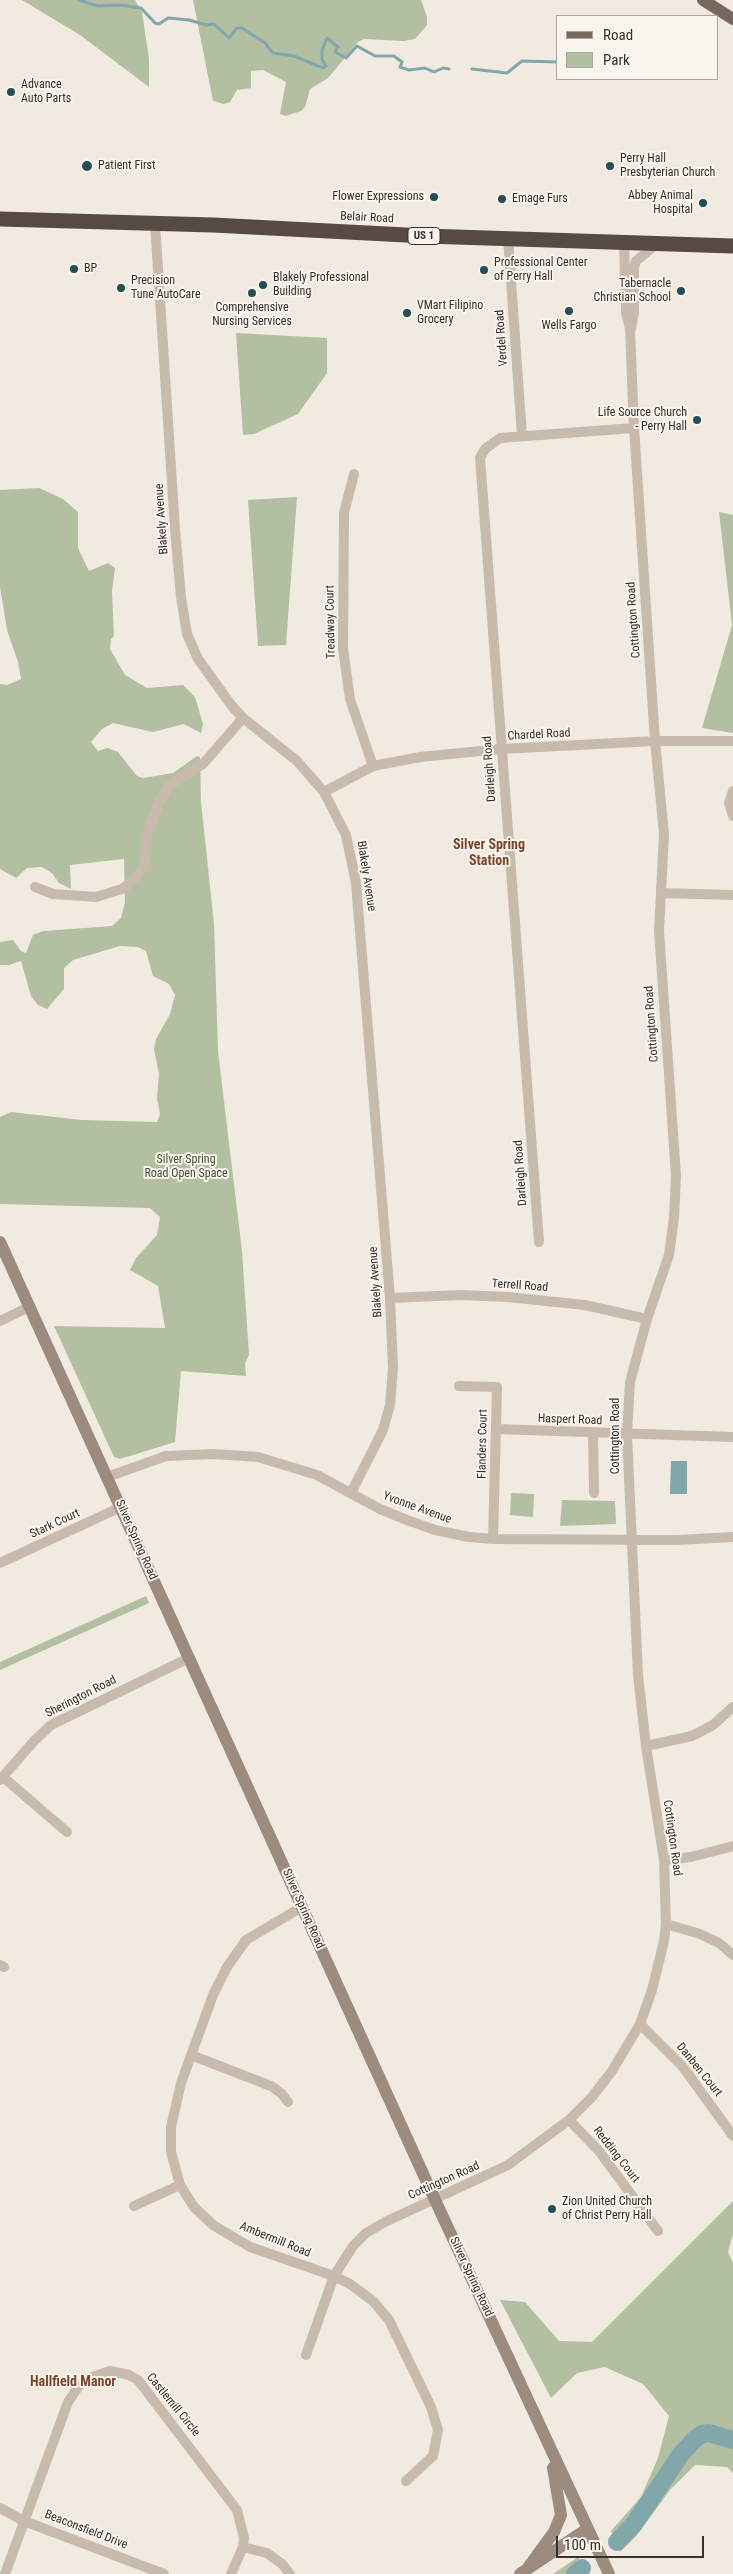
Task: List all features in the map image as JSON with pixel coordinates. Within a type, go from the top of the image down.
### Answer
[{"type":"highway","name":"Belair Road","points":[[0,219],[155,223],[733,246]]},
{"type":"main road","points":[[703,0],[733,19]]},
{"type":"main road","name":"Silver Spring Road","points":[[0,1242],[435,2200],[609,2574]]},
{"type":"main road","points":[[523,2572],[554,2532],[561,2515],[548,2444]]},
{"type":"main road","points":[[523,2572],[587,2529]]},
{"type":"street","name":"Blakely Avenue","points":[[155,223],[172,491],[184,618],[188,634],[198,660],[214,684],[243,718],[297,761],[324,792],[346,835],[356,883],[390,1298],[393,1368],[390,1405],[383,1430],[351,1493]]},
{"type":"street","name":"Verdel Road","points":[[508,238],[522,436]]},
{"type":"street","name":"Cottington Road","points":[[306,2355],[334,2276],[352,2246],[366,2233],[387,2221],[508,2165],[570,2120],[604,2082],[640,2024],[657,1974],[666,1924],[664,1860],[646,1746],[638,1675],[627,1434],[630,1382],[647,1319],[669,1255],[676,1196],[660,931],[664,834],[655,741],[634,428],[630,329],[626,312],[624,241]]},
{"type":"street","name":"Cottington Road","points":[[630,329],[634,313],[636,261],[659,242]]},
{"type":"street","name":"Darleigh Road","points":[[539,1242],[480,458],[484,449],[500,438],[634,428]]},
{"type":"street","name":"Treadway Court","points":[[354,474],[344,513],[343,648],[350,699],[373,766]]},
{"type":"street","points":[[34,887],[53,894],[96,897],[122,889],[135,879],[144,867],[147,835],[160,800],[171,784],[203,764],[243,718]]},
{"type":"street","name":"Chardel Road","points":[[324,792],[373,766],[420,757],[655,741],[733,741]]},
{"type":"street","points":[[733,791],[728,803],[733,816]]},
{"type":"street","points":[[661,893],[732,893]]},
{"type":"street","name":"Terrell Road","points":[[390,1298],[461,1295],[506,1297],[585,1305],[647,1319]]},
{"type":"street","points":[[0,1321],[29,1307]]},
{"type":"street","name":"Flanders Court","points":[[459,1386],[497,1387],[493,1539]]},
{"type":"street","name":"Haspert Road","points":[[496,1429],[593,1434],[733,1436]]},
{"type":"street","points":[[593,1434],[594,1493]]},
{"type":"street","name":"Yvonne Avenue","points":[[108,1478],[166,1456],[213,1454],[258,1457],[317,1475],[380,1509],[435,1530],[493,1539],[733,1537]]},
{"type":"street","name":"Stark Court","points":[[0,1563],[121,1507]]},
{"type":"street","name":"Sherington Road","points":[[2,1779],[34,1741],[51,1725],[189,1658]]},
{"type":"street","points":[[646,1746],[692,1736],[712,1724],[733,1707]]},
{"type":"street","points":[[2,1779],[67,1832]]},
{"type":"street","points":[[664,1860],[690,1857],[733,1846]]},
{"type":"street","name":"Ambermill Road","points":[[302,1907],[263,1928],[238,1949],[213,1995],[176,2102],[170,2137],[174,2166],[180,2184],[203,2216],[227,2234],[275,2257],[334,2276],[363,2293],[389,2320],[431,2407],[438,2430],[436,2448],[427,2463],[406,2481]]},
{"type":"street","points":[[666,1924],[700,1934],[719,1944],[733,1955]]},
{"type":"street","name":"Danben Court","points":[[640,2024],[683,2067],[733,2136]]},
{"type":"street","points":[[191,2055],[271,2086],[282,2094],[288,2102]]},
{"type":"street","name":"Redding Court","points":[[570,2120],[599,2151],[658,2231]]},
{"type":"street","points":[[134,2206],[180,2184]]},
{"type":"street","name":"Castlemill Circle","points":[[4,2574],[74,2392],[94,2375],[110,2371],[119,2372],[138,2380],[226,2493],[237,2510],[244,2538],[243,2547]]},
{"type":"street","name":"Beaconsfield Drive","points":[[0,2508],[24,2520],[164,2574]]},
{"type":"street","points":[[231,2574],[243,2547],[267,2553],[282,2564],[290,2574]]},
{"type":"green space","points":[[22,0],[135,0],[142,12],[149,59],[149,87],[80,35]]},
{"type":"green space","points":[[193,0],[421,0],[427,17],[427,25],[415,39],[404,41],[364,39],[358,42],[328,78],[310,89],[305,107],[301,111],[286,116],[280,114],[286,82],[263,70],[251,71],[251,88],[237,90],[230,102],[224,104],[213,101]]},
{"type":"green space","points":[[236,333],[327,338],[327,373],[298,414],[254,434],[243,435]]},
{"type":"green space","name":"Silver Spring Road Open Space","points":[[39,488],[63,499],[78,512],[78,548],[89,571],[108,563],[115,568],[112,591],[114,636],[111,639],[110,649],[125,675],[147,688],[183,685],[195,697],[203,724],[201,733],[184,724],[153,732],[113,723],[102,729],[91,742],[98,751],[108,748],[118,752],[137,776],[143,778],[173,773],[197,756],[200,757],[201,802],[214,924],[218,1051],[242,1251],[249,1355],[245,1363],[246,1376],[181,1371],[175,1442],[120,1459],[114,1457],[54,1326],[165,1328],[158,1286],[130,1270],[136,1258],[157,1235],[160,1217],[150,1208],[0,1204],[0,1117],[11,1112],[82,1120],[157,1122],[160,1114],[157,1099],[159,1074],[154,1049],[156,1039],[170,1014],[175,995],[169,984],[153,976],[146,951],[138,947],[120,946],[73,960],[64,968],[64,989],[47,1009],[38,1005],[31,996],[21,961],[9,965],[0,965],[0,942],[13,940],[21,951],[26,953],[33,935],[43,931],[112,926],[121,918],[125,902],[124,859],[70,865],[71,889],[59,883],[52,873],[42,867],[27,868],[16,878],[0,869],[0,684],[7,685],[21,679],[18,662],[7,630],[0,587],[0,490]]},
{"type":"green space","points":[[297,497],[286,645],[258,646],[248,500]]},
{"type":"green space","points":[[719,512],[733,515],[733,733],[702,728],[732,625]]},
{"type":"green space","points":[[511,1493],[534,1494],[533,1517],[510,1515]]},
{"type":"green space","points":[[562,1500],[615,1501],[616,1524],[560,1526]]},
{"type":"green space","points":[[146,1596],[149,1603],[0,1670],[0,1662]]},
{"type":"green space","points":[[733,2201],[733,2234],[728,2252],[733,2263],[733,2473],[727,2467],[695,2465],[670,2490],[637,2535],[620,2552],[611,2531],[641,2497],[658,2458],[669,2416],[643,2384],[605,2367],[577,2373],[551,2398],[500,2300],[525,2302],[559,2341],[592,2342]]},
{"type":"green space","points":[[578,2557],[586,2574],[553,2574]]},
{"type":"water","points":[[671,1461],[687,1461],[687,1494],[670,1494]]},
{"type":"waterway","points":[[79,0],[98,6],[120,5],[141,8],[155,23],[159,24],[168,18],[189,20],[206,25],[214,24],[229,38],[237,28],[242,28],[265,43],[273,53],[294,56],[323,68],[326,66],[322,59],[322,50],[327,38],[338,47],[335,52],[346,58],[357,46],[375,56],[394,56],[402,62],[400,67],[409,70],[425,68],[434,72],[443,68],[449,69]]},
{"type":"waterway","points":[[472,69],[507,73],[522,61],[556,62]]},
{"type":"waterway","points":[[617,2542],[634,2524],[681,2454],[694,2440],[702,2434],[709,2433],[733,2440]]},
{"type":"waterway","points":[[575,2574],[582,2568]]},
{"type":"place","name":"Advance Auto Parts","points":[[11,92]]},
{"type":"place","name":"Patient First","points":[[87,166]]},
{"type":"place","name":"Perry Hall Presbyterian Church","points":[[610,166]]},
{"type":"place","name":"Flower Expressions","points":[[434,197]]},
{"type":"place","name":"Emage Furs","points":[[502,199]]},
{"type":"place","name":"Abbey Animal Hospital","points":[[703,203]]},
{"type":"place","name":"BP","points":[[74,269]]},
{"type":"place","name":"Professional Center of Perry Hall","points":[[484,270]]},
{"type":"place","name":"Blakely Professional Building","points":[[263,285]]},
{"type":"place","name":"Precision Tune AutoCare","points":[[121,288]]},
{"type":"place","name":"Tabernacle Christian School","points":[[681,291]]},
{"type":"place","name":"Comprehensive Nursing Services","points":[[252,293]]},
{"type":"place","name":"Wells Fargo","points":[[569,311]]},
{"type":"place","name":"VMart Filipino Grocery","points":[[407,313]]},
{"type":"place","name":"Life Source Church - Perry Hall","points":[[697,420]]},
{"type":"place","name":"Zion United Church of Christ Perry Hall","points":[[552,2209]]},
{"type":"district","name":"Silver Spring Station","points":[[489,854]]},
{"type":"district","name":"Hallfield Manor","points":[[73,2382]]}]
